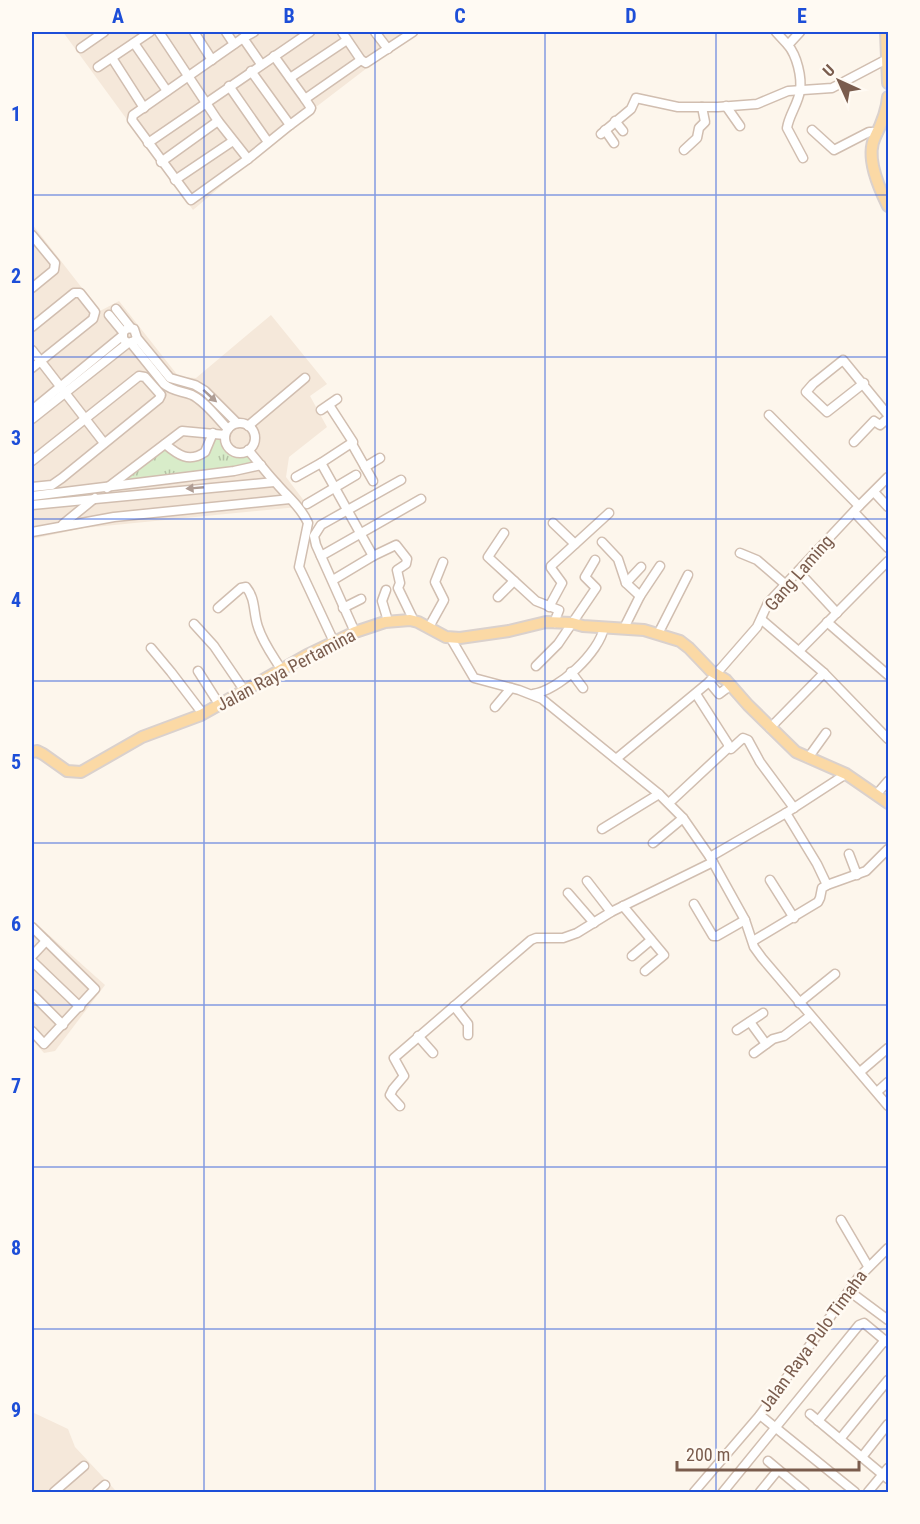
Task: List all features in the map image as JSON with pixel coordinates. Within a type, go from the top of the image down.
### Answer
[{"type":"main road","points":[[886,32],[888,83]]},
{"type":"main road","points":[[888,97],[872,146],[874,173],[888,206]]},
{"type":"main road","name":"Jalan Raya Pertamina","points":[[32,752],[37,751],[43,754],[67,771],[81,772],[142,737],[187,722],[203,714],[281,669],[334,642],[388,621],[400,619],[414,621],[450,638]]},
{"type":"main road","points":[[450,638],[501,632],[546,622],[624,628],[658,634],[680,641],[712,678],[726,680],[788,746],[808,758],[861,782],[888,803]]},
{"type":"street","points":[[81,48],[104,32]]},
{"type":"street","points":[[98,67],[150,32]]},
{"type":"street","points":[[159,32],[218,121],[248,159]]},
{"type":"street","points":[[194,32],[212,60]]},
{"type":"street","points":[[226,32],[234,44]]},
{"type":"street","points":[[254,32],[189,75],[132,118],[188,198],[192,200],[310,110],[311,108],[274,56]]},
{"type":"street","points":[[148,143],[310,32]]},
{"type":"street","points":[[375,32],[388,49]]},
{"type":"street","points":[[290,78],[344,36],[362,60],[367,63],[410,32]]},
{"type":"street","points":[[776,32],[794,52],[797,61],[795,90],[787,128],[803,158]]},
{"type":"street","points":[[788,45],[800,32]]},
{"type":"street","points":[[243,38],[261,64]]},
{"type":"street","points":[[134,43],[167,91]]},
{"type":"street","points":[[614,143],[603,132],[631,109],[636,98],[678,107],[765,102],[795,90],[832,88],[888,54]]},
{"type":"street","points":[[112,58],[144,108]]},
{"type":"street","points":[[305,99],[362,60]]},
{"type":"street","points":[[251,71],[290,125]]},
{"type":"street","points":[[229,86],[268,142]]},
{"type":"street","points":[[726,106],[740,126]]},
{"type":"street","points":[[684,150],[697,139],[699,129],[705,122],[702,107]]},
{"type":"street","points":[[161,162],[218,121]]},
{"type":"street","points":[[615,121],[623,131]]},
{"type":"street","points":[[812,130],[834,150],[869,132],[878,132]]},
{"type":"street","points":[[174,180],[233,141]]},
{"type":"street","points":[[32,288],[56,266],[55,262],[34,241]]},
{"type":"street","points":[[32,327],[74,293],[80,293],[95,312],[93,319],[32,368]]},
{"type":"street","points":[[112,312],[128,337],[164,384],[170,389],[191,394],[199,399],[226,432],[226,444],[232,451],[240,453],[248,450],[254,441],[254,435],[248,426],[237,423],[205,391],[195,385],[170,378],[128,337]]},
{"type":"street","points":[[32,410],[128,337]]},
{"type":"street","points":[[32,350],[104,443]]},
{"type":"street","points":[[854,442],[874,421],[880,425],[888,417],[864,383],[843,360],[806,392],[827,412],[864,383]]},
{"type":"street","points":[[32,461],[141,375],[161,395],[159,399],[52,485],[32,487]]},
{"type":"street","points":[[248,426],[305,378]]},
{"type":"street","points":[[32,419],[62,389]]},
{"type":"street","points":[[337,399],[325,408],[351,437],[352,444],[373,481]]},
{"type":"street","points":[[769,415],[856,509],[888,548]]},
{"type":"street","points":[[60,527],[182,431],[226,432],[237,423]]},
{"type":"street","points":[[165,444],[181,456],[194,458],[205,452],[213,433]]},
{"type":"street","points":[[296,477],[352,444]]},
{"type":"street","points":[[248,450],[274,482],[300,507],[308,523],[300,571],[334,642]]},
{"type":"street","points":[[365,467],[380,458]]},
{"type":"street","points":[[321,463],[373,556]]},
{"type":"street","points":[[32,496],[234,471],[261,465]]},
{"type":"street","points":[[233,485],[234,471]]},
{"type":"street","points":[[307,504],[356,475]]},
{"type":"street","name":"Gang Laming","points":[[616,759],[696,694],[712,678],[762,620],[765,608],[888,477]]},
{"type":"street","points":[[355,632],[315,541],[317,530],[401,480]]},
{"type":"street","points":[[32,505],[274,482]]},
{"type":"street","points":[[874,492],[888,507]]},
{"type":"street","points":[[32,532],[114,517],[290,499]]},
{"type":"street","points":[[321,556],[421,499]]},
{"type":"street","points":[[549,607],[562,583],[551,567],[609,513]]},
{"type":"street","points":[[553,523],[575,544]]},
{"type":"street","points":[[504,533],[488,556],[537,601],[560,612],[554,623]]},
{"type":"street","points":[[602,542],[618,559],[626,583],[640,596]]},
{"type":"street","points":[[333,580],[396,545],[407,559],[406,564],[397,572],[399,589],[414,621]]},
{"type":"street","points":[[740,553],[757,560],[786,585]]},
{"type":"street","points":[[536,666],[558,644],[596,588],[585,577],[595,560]]},
{"type":"street","points":[[799,651],[888,561]]},
{"type":"street","points":[[429,627],[444,600],[435,582],[443,562]]},
{"type":"street","points":[[624,628],[640,596],[660,566]]},
{"type":"street","points":[[626,583],[641,567]]},
{"type":"street","points":[[799,572],[837,613]]},
{"type":"street","points":[[658,634],[688,574]]},
{"type":"street","points":[[498,597],[514,581]]},
{"type":"street","points":[[218,608],[241,588],[246,587],[255,602],[259,629],[267,648],[281,669]]},
{"type":"street","points":[[386,590],[382,601],[388,621]]},
{"type":"street","points":[[343,608],[361,599]]},
{"type":"street","points":[[762,620],[824,673],[888,739]]},
{"type":"street","points":[[827,622],[888,675]]},
{"type":"street","points":[[194,624],[214,646],[244,690]]},
{"type":"street","points":[[532,694],[548,690],[585,660],[603,636],[604,627]]},
{"type":"street","points":[[450,638],[474,678],[532,694],[560,713],[669,803],[683,818],[712,859],[745,920],[762,958],[888,1106]]},
{"type":"street","points":[[151,648],[203,714]]},
{"type":"street","points":[[198,671],[219,704]]},
{"type":"street","points":[[571,672],[583,688]]},
{"type":"street","points":[[770,728],[824,673]]},
{"type":"street","points":[[495,707],[511,688]]},
{"type":"street","points":[[696,694],[728,744],[728,748]]},
{"type":"street","points":[[808,758],[826,733]]},
{"type":"street","points":[[669,803],[728,748],[731,749],[743,738],[748,740],[790,811],[827,885]]},
{"type":"street","points":[[400,1106],[390,1094],[404,1076],[394,1058],[531,940],[563,938],[577,933],[611,912],[712,859],[846,774]]},
{"type":"street","points":[[876,795],[888,781]]},
{"type":"street","points":[[602,829],[659,794]]},
{"type":"street","points":[[654,843],[683,818]]},
{"type":"street","points":[[753,941],[818,902],[822,888],[866,871],[888,849]]},
{"type":"street","points":[[849,854],[857,874]]},
{"type":"street","points":[[770,880],[794,918]]},
{"type":"street","points":[[587,882],[611,912]]},
{"type":"street","points":[[568,893],[594,923]]},
{"type":"street","points":[[693,904],[713,936],[745,920]]},
{"type":"street","points":[[622,906],[664,955],[645,971]]},
{"type":"street","points":[[32,927],[95,989],[44,1044],[32,1031]]},
{"type":"street","points":[[632,956],[651,940]]},
{"type":"street","points":[[32,956],[46,941]]},
{"type":"street","points":[[32,961],[80,1007]]},
{"type":"street","points":[[799,1003],[835,974]]},
{"type":"street","points":[[32,994],[63,1025]]},
{"type":"street","points":[[454,1006],[468,1024],[468,1035]]},
{"type":"street","points":[[737,1030],[763,1013]]},
{"type":"street","points":[[754,1053],[785,1035],[810,1016]]},
{"type":"street","points":[[750,1022],[766,1044]]},
{"type":"street","points":[[418,1036],[433,1053]]},
{"type":"street","points":[[860,1072],[888,1048]]},
{"type":"street","points":[[877,1092],[888,1082]]},
{"type":"street","points":[[841,1220],[868,1266]]},
{"type":"street","name":"Jalan Raya Pulo Timaha","points":[[694,1492],[768,1420],[854,1294],[868,1266],[888,1248]]},
{"type":"street","points":[[854,1294],[888,1320]]},
{"type":"street","points":[[723,1492],[768,1420],[859,1325],[864,1323],[887,1342],[818,1421]]},
{"type":"street","points":[[840,1439],[888,1380]]},
{"type":"street","points":[[810,1414],[862,1457],[887,1474],[868,1492]]},
{"type":"street","points":[[768,1420],[855,1492]]},
{"type":"street","points":[[862,1457],[888,1425]]},
{"type":"street","points":[[768,1461],[801,1491]]},
{"type":"street","points":[[54,1492],[84,1466]]},
{"type":"street","points":[[760,1492],[778,1470]]},
{"type":"street","points":[[97,1492],[105,1485]]},
{"type":"shaded area","points":[[63,32],[414,32],[299,120],[193,210]]},
{"type":"shaded area","points":[[32,224],[100,311],[119,301],[179,377],[196,378],[271,315],[327,384],[310,396],[327,427],[289,457],[286,477],[308,506],[84,528],[32,539]]},
{"type":"shaded area","points":[[32,920],[105,985],[55,1051],[44,1053],[32,1039]]},
{"type":"shaded area","points":[[32,1412],[68,1429],[75,1447],[115,1490],[112,1492],[32,1492]]},
{"type":"green space","points":[[215,437],[221,437],[224,447],[230,454],[248,455],[254,461],[234,467],[118,483],[164,448],[180,459],[194,461],[201,459],[207,454]]}]
